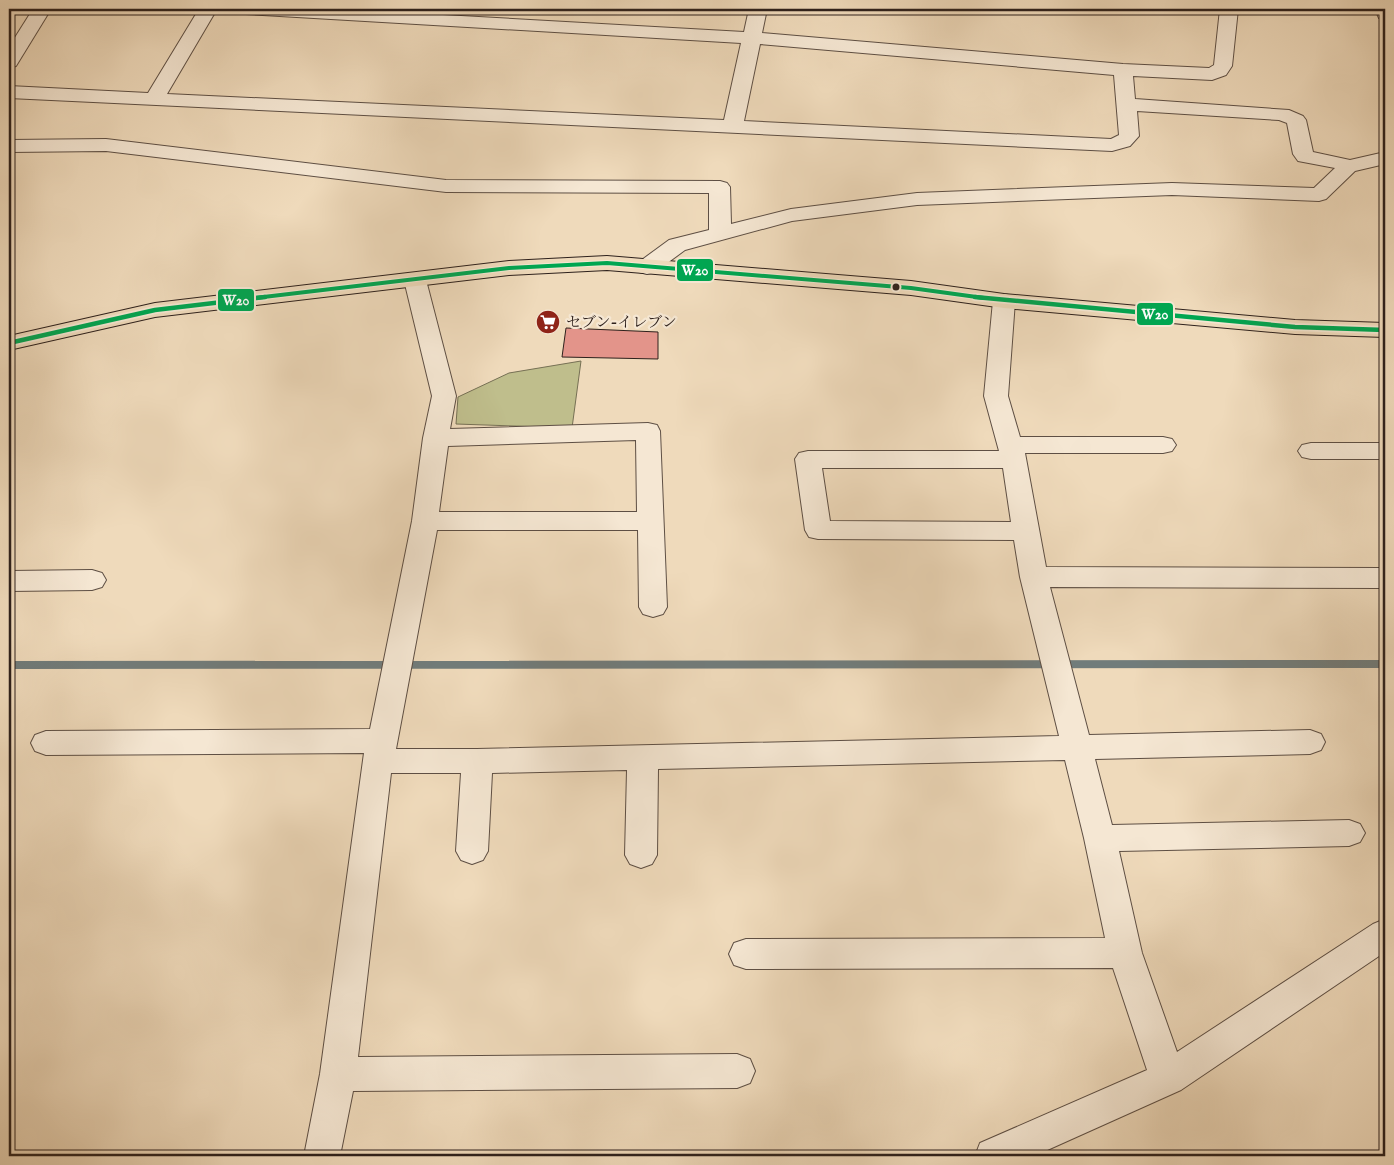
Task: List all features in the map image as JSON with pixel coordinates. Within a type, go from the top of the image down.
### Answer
[{"type":"main road","points":[[9,343],[155,310],[509,268],[606,264],[911,288],[1004,300],[1295,327],[1385,330]]},
{"type":"street","points":[[9,62],[42,9]]},
{"type":"street","points":[[155,98],[208,9]]},
{"type":"street","points":[[246,9],[751,38],[1123,70],[1212,74],[1219,71],[1223,66],[1229,9]]},
{"type":"street","points":[[733,126],[758,9]]},
{"type":"street","points":[[1384,9],[1385,14]]},
{"type":"street","points":[[9,92],[1112,145],[1123,142],[1129,136],[1123,70]]},
{"type":"street","points":[[1126,104],[1282,114],[1296,120],[1305,157],[1340,163],[1348,167]]},
{"type":"street","points":[[9,146],[106,146],[446,186],[720,187],[720,234]]},
{"type":"street","points":[[648,267],[676,246],[791,215],[917,199],[1172,189],[1319,195],[1348,167],[1385,158]]},
{"type":"street","points":[[322,1156],[338,1074],[380,751],[424,521],[444,396],[415,280]]},
{"type":"street","points":[[1004,300],[996,396],[1012,452],[1034,577],[1100,838],[1125,953],[1168,1078]]},
{"type":"street","points":[[436,438],[648,431],[653,607]]},
{"type":"street","points":[[1026,531],[818,530],[808,459],[1163,445]]},
{"type":"street","points":[[1311,451],[1385,451]]},
{"type":"street","points":[[424,521],[651,521]]},
{"type":"street","points":[[1034,577],[1385,578]]},
{"type":"street","points":[[9,581],[92,580]]},
{"type":"street","points":[[46,743],[380,751],[477,761],[1078,749],[1310,742]]},
{"type":"street","points":[[642,854],[643,757]]},
{"type":"street","points":[[472,851],[477,761]]},
{"type":"street","points":[[1100,838],[1349,833]]},
{"type":"street","points":[[993,1156],[1168,1078],[1385,934]]},
{"type":"street","points":[[746,954],[1125,953]]},
{"type":"street","points":[[338,1074],[737,1071]]},
{"type":"shaded area","points":[[581,361],[572,428],[456,424],[458,397],[509,373]]},
{"type":"building","points":[[566,328],[658,332],[658,359],[562,357]]},
{"type":"waterway","points":[[9,665],[1385,664]]},
{"type":"transit line","name":"W20","points":[[9,343],[155,310],[509,268],[607,263],[911,288],[1004,301],[1295,327],[1385,330]]},
{"type":"place","name":"セブン-イレブン","points":[[548,322]]}]
